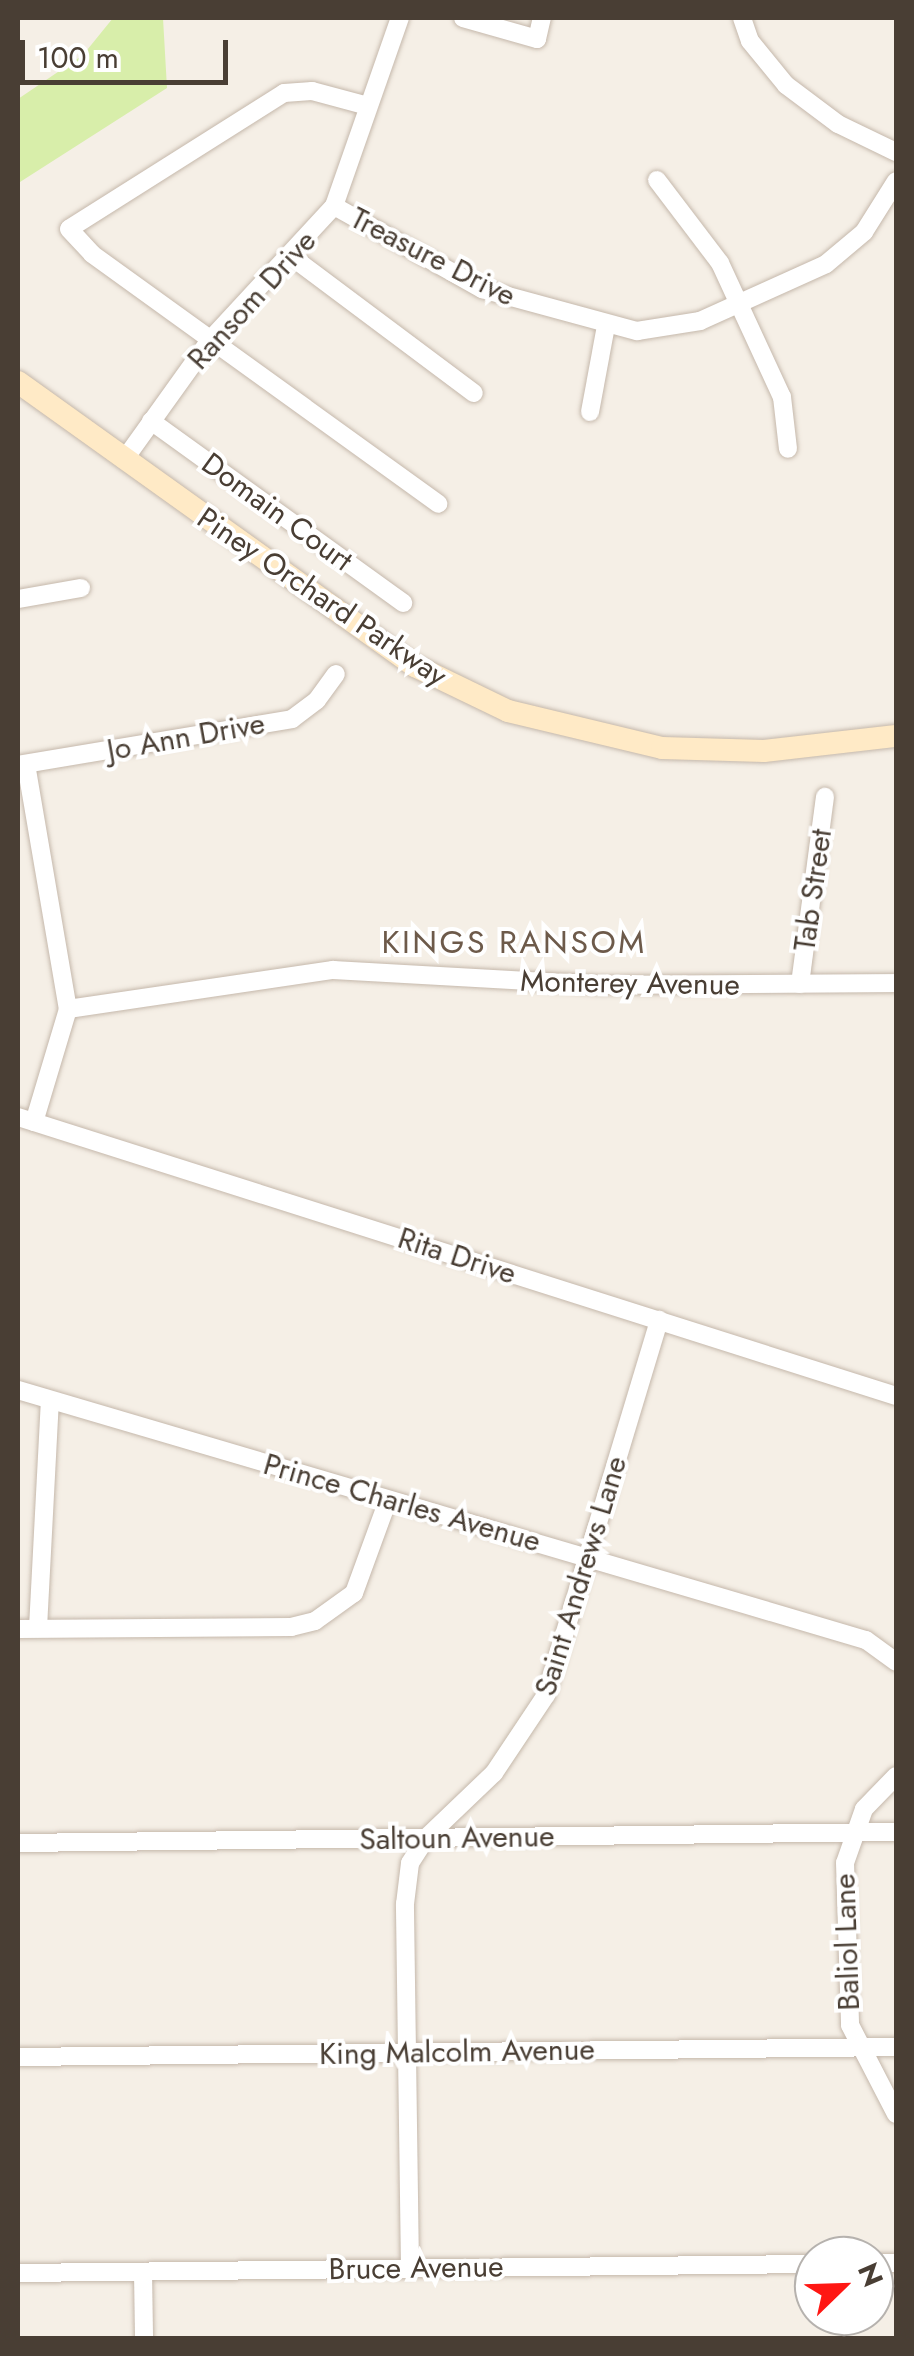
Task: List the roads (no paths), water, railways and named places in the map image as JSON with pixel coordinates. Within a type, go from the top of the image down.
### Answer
[{"type":"main road","name":"Piney Orchard Parkway","points":[[18,382],[415,666],[508,711],[662,748],[764,750],[896,736]]},
{"type":"street","name":"Ransom Drive","points":[[124,460],[210,340],[292,257],[334,206],[400,18]]},
{"type":"street","points":[[463,18],[537,39],[542,18]]},
{"type":"street","points":[[742,18],[756,50],[786,85],[838,124],[896,152]]},
{"type":"street","points":[[368,106],[312,91],[284,93],[69,229],[92,254],[438,504]]},
{"type":"street","points":[[657,180],[706,240],[740,306],[788,413],[788,449]]},
{"type":"street","name":"Treasure Drive","points":[[334,206],[482,290],[606,326],[662,330],[740,306],[848,249],[896,181]]},
{"type":"street","points":[[292,257],[474,392]]},
{"type":"street","points":[[590,412],[606,326]]},
{"type":"street","name":"Domain Court","points":[[151,422],[403,603]]},
{"type":"street","points":[[18,599],[81,588]]},
{"type":"street","name":"Jo Ann Drive","points":[[22,764],[292,719],[318,700],[336,674]]},
{"type":"street","points":[[22,764],[68,1009],[26,1120]]},
{"type":"street","name":"Tab Street","points":[[800,984],[825,797]]},
{"type":"street","name":"Monterey Avenue","points":[[68,1009],[333,970],[535,983],[896,983]]},
{"type":"street","name":"Rita Drive","points":[[26,1120],[896,1396]]},
{"type":"street","name":"Saint Andrews Lane","points":[[410,2268],[405,1904],[410,1862],[426,1838],[524,1735],[546,1695],[659,1320]]},
{"type":"street","name":"Prince Charles Avenue","points":[[18,1390],[866,1640],[896,1662]]},
{"type":"street","points":[[38,1628],[50,1400]]},
{"type":"street","points":[[18,1629],[291,1626],[315,1620],[354,1593],[388,1500]]},
{"type":"street","name":"Baliol Lane","points":[[896,1776],[878,1790],[853,1833],[844,1864],[846,1999],[858,2048],[896,2114]]},
{"type":"street","name":"Saltoun Avenue","points":[[18,1843],[896,1832]]},
{"type":"street","name":"King Malcolm Avenue","points":[[18,2058],[896,2047]]},
{"type":"street","name":"Bruce Avenue","points":[[18,2273],[794,2264]]},
{"type":"street","points":[[143,2272],[144,2338]]},
{"type":"district","name":"KINGS RANSOM","points":[[514,942]]}]
